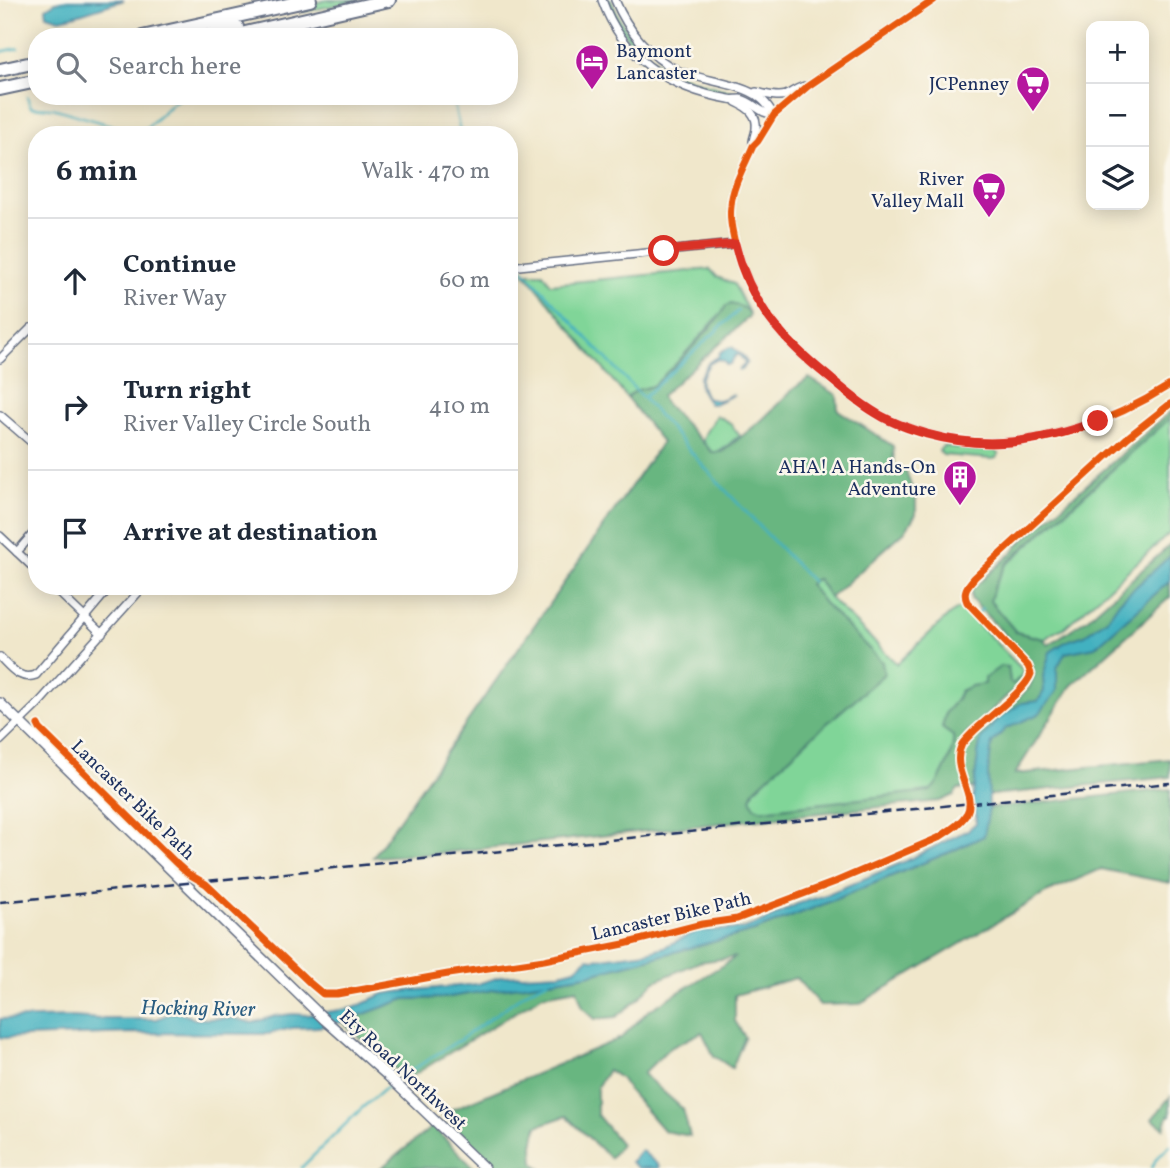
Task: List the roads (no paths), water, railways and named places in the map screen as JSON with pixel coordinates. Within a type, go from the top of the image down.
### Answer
[{"type":"main road","points":[[264,0],[276,0]]},
{"type":"main road","points":[[184,28],[310,0]]},
{"type":"main road","points":[[267,28],[389,0]]},
{"type":"main road","points":[[233,28],[249,24],[258,12]]},
{"type":"main road","points":[[0,70],[28,64]]},
{"type":"main road","points":[[0,89],[28,83]]},
{"type":"street","points":[[602,0],[622,39],[655,71],[683,86],[731,99],[744,106],[754,116],[756,127],[753,146]]},
{"type":"street","points":[[615,0],[628,26],[641,42],[678,70],[772,96],[783,96],[800,86],[808,86]]},
{"type":"street","points":[[934,0],[808,86],[774,115],[753,146],[732,198],[731,218],[735,244],[756,300],[791,344],[864,405],[908,428],[939,437],[972,442],[1027,441],[1098,421],[1132,407],[1170,385]]},
{"type":"street","points":[[748,91],[761,98],[774,115]]},
{"type":"street","points":[[731,99],[746,101],[763,112],[774,115]]},
{"type":"street","points":[[518,266],[735,244]]},
{"type":"street","points":[[0,359],[28,336]]},
{"type":"street","points":[[0,415],[28,439]]},
{"type":"street","points":[[0,536],[28,562]]},
{"type":"street","points":[[17,552],[28,539]]},
{"type":"street","points":[[62,595],[102,634]]},
{"type":"street","points":[[0,657],[15,672],[28,678],[36,675],[103,595]]},
{"type":"street","points":[[0,741],[136,595]]},
{"type":"street","name":"Ety Road Northwest","points":[[0,702],[325,1020],[484,1168]]},
{"type":"water","points":[[124,0],[60,19],[47,15],[46,8],[56,2]]},
{"type":"water","points":[[730,347],[744,357],[747,363],[738,371],[746,363],[736,355],[727,365],[718,359],[709,364],[700,379],[703,392],[715,400],[733,395],[709,404],[700,388],[699,378],[709,362]]},
{"type":"water","points":[[1170,556],[1170,581],[1095,647],[1065,653],[1057,668],[1057,691],[1039,714],[1005,729],[992,743],[988,772],[989,808],[984,836],[819,906],[754,931],[587,975],[443,998],[405,999],[342,1022],[318,1027],[292,1028],[268,1034],[133,1033],[0,1038],[0,1019],[157,1019],[179,1012],[195,1019],[234,1018],[252,1023],[275,1016],[307,1015],[354,1008],[383,994],[477,984],[503,976],[560,973],[575,969],[588,958],[647,952],[698,931],[742,929],[762,922],[797,904],[906,861],[968,830],[976,823],[972,804],[981,739],[995,722],[1021,703],[1038,701],[1044,691],[1043,676],[1050,652],[1067,641],[1085,635],[1108,618],[1120,601]]},
{"type":"water","points":[[641,1150],[659,1166],[658,1168],[638,1168],[631,1162]]},
{"type":"waterway","points":[[0,52],[18,48]]},
{"type":"waterway","points":[[30,105],[53,108],[113,126]]},
{"type":"waterway","points":[[148,126],[171,105]]},
{"type":"waterway","points":[[454,105],[459,126]]},
{"type":"waterway","points":[[521,267],[812,582]]},
{"type":"waterway","points":[[643,398],[738,311]]},
{"type":"waterway","points":[[973,618],[982,609]]},
{"type":"waterway","points":[[301,1168],[384,1089],[460,1040],[531,989],[548,981]]},
{"type":"waterway","points":[[1152,1168],[1156,1159],[1170,1145]]},
{"type":"railway","points":[[0,902],[1170,783]]},
{"type":"place","name":"Baymont Lancaster","points":[[592,91]]},
{"type":"place","name":"JCPenney","points":[[1033,113]]},
{"type":"place","name":"River Valley Mall","points":[[989,219]]},
{"type":"place","name":"AHA! A Hands-On Adventure","points":[[960,507]]},
{"type":"water label","name":"Hocking River","points":[[198,1008]]}]
